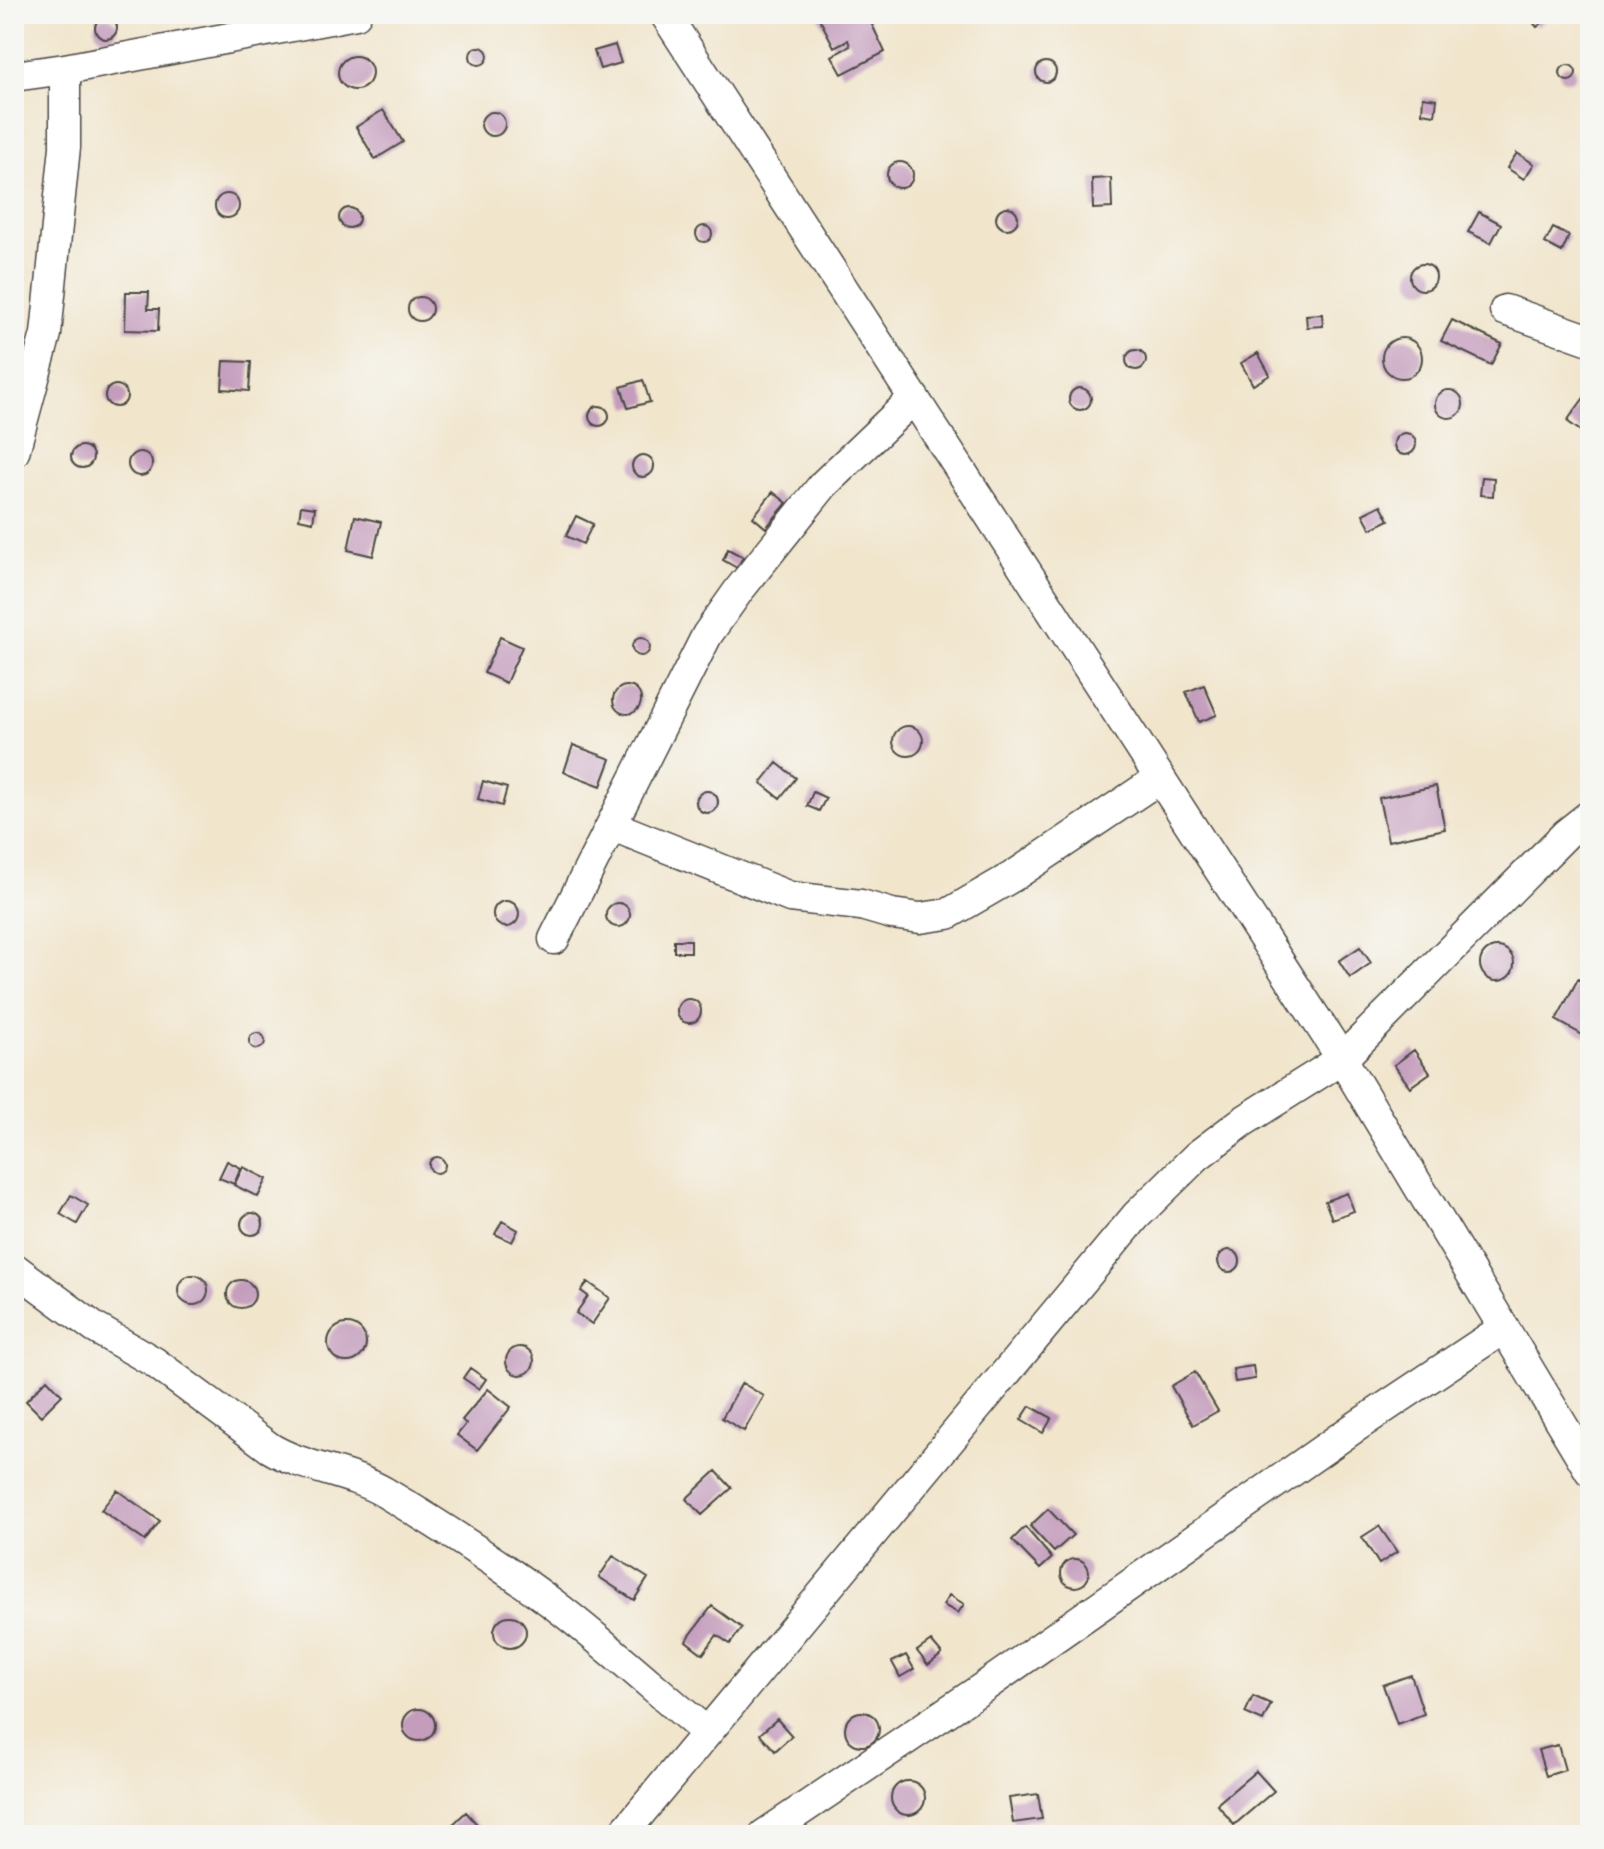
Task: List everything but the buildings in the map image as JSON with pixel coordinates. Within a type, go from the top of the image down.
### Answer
[{"type":"street","points":[[14,76],[356,14]]},
{"type":"street","points":[[665,14],[1342,1059],[1590,1471]]},
{"type":"street","points":[[14,452],[46,334],[65,147],[65,69]]},
{"type":"street","points":[[1505,310],[1590,340]]},
{"type":"street","points":[[554,939],[707,635],[824,484],[914,398]]},
{"type":"street","points":[[613,826],[790,897],[861,905],[920,918],[948,914],[1015,875],[1160,778]]},
{"type":"street","points":[[622,1835],[1136,1216],[1197,1156],[1231,1130],[1342,1059],[1566,834],[1590,815]]},
{"type":"street","points":[[14,1268],[95,1328],[154,1362],[270,1448],[286,1457],[381,1490],[512,1574],[554,1605],[706,1732]]},
{"type":"street","points":[[764,1835],[1504,1328]]}]
